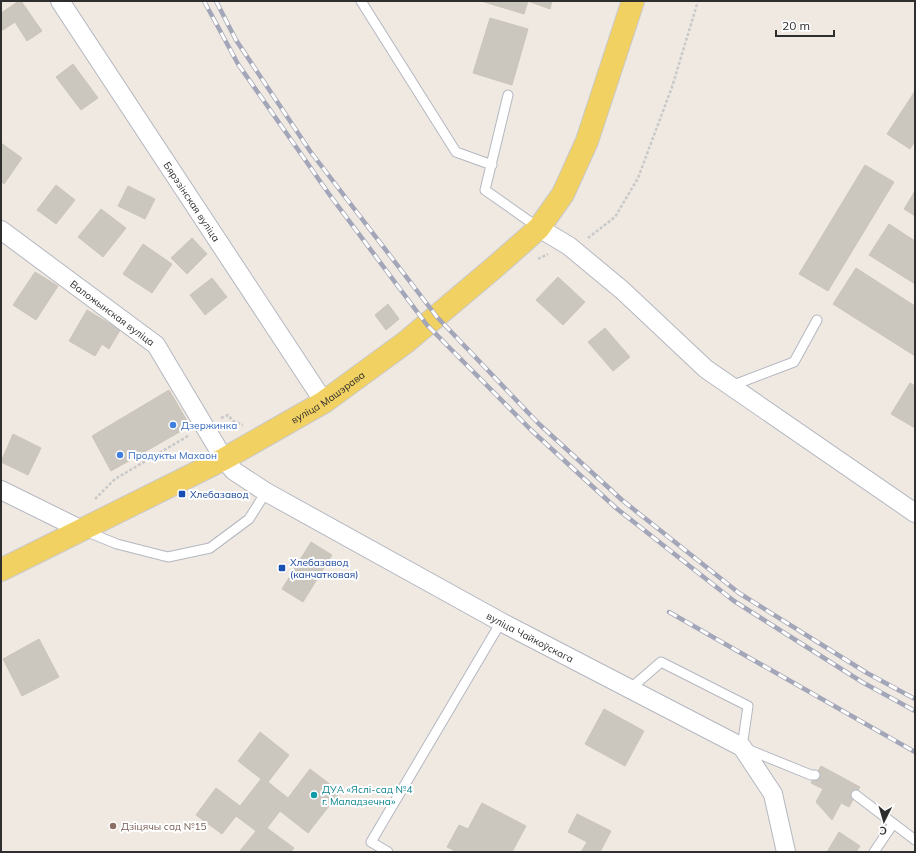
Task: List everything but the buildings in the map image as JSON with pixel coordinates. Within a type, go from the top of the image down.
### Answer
[{"type":"main road","name":"вуліца Машэрава","points":[[1,570],[224,459],[324,402],[406,342],[539,228],[563,194],[587,141],[633,1]]},
{"type":"street","name":"Бярэзінская вуліца","points":[[60,1],[324,402]]},
{"type":"street","points":[[539,228],[569,246],[622,290],[706,369],[915,513]]},
{"type":"street","name":"Валожынская вуліца","points":[[1,230],[156,345],[224,459]]},
{"type":"street","name":"вуліца Чайкоўскага","points":[[224,459],[234,471],[266,492],[501,622],[631,688],[742,747],[773,794],[786,852]]},
{"type":"street","points":[[1,490],[82,530]]},
{"type":"lane","points":[[361,1],[456,152],[492,164]]},
{"type":"lane","points":[[508,95],[486,190],[539,228]]},
{"type":"lane","points":[[730,386],[794,362],[817,320]]},
{"type":"lane","points":[[82,530],[117,544],[168,557],[210,548],[249,519],[266,492]]},
{"type":"lane","points":[[388,852],[371,842],[501,622]]},
{"type":"lane","points":[[631,688],[661,662],[748,706],[742,747],[811,775],[815,775]]},
{"type":"lane","points":[[856,796],[915,840]]},
{"type":"lane","points":[[874,852],[893,824]]},
{"type":"path","points":[[93,502],[115,479],[204,426],[228,415],[233,421],[245,426]]},
{"type":"railway","points":[[204,1],[238,64],[329,194],[427,325],[531,430],[616,508],[734,601],[862,682],[915,711]]},
{"type":"railway","points":[[216,1],[236,40],[310,151],[437,317],[539,424],[622,500],[739,593],[867,673],[915,699]]},
{"type":"railway","points":[[669,612],[915,752]]},
{"type":"place","name":"Дзержинка","points":[[173,425]]},
{"type":"place","name":"Продукты Махаон","points":[[120,455]]},
{"type":"place","name":"Хлебазавод","points":[[182,494]]},
{"type":"place","name":"Хлебазавод (канчатковая)","points":[[282,568]]},
{"type":"place","name":"ДУА «Яслі-сад №4 г. Маладзечна»","points":[[314,795]]},
{"type":"place","name":"Дзіцячы сад №15","points":[[113,826]]}]
